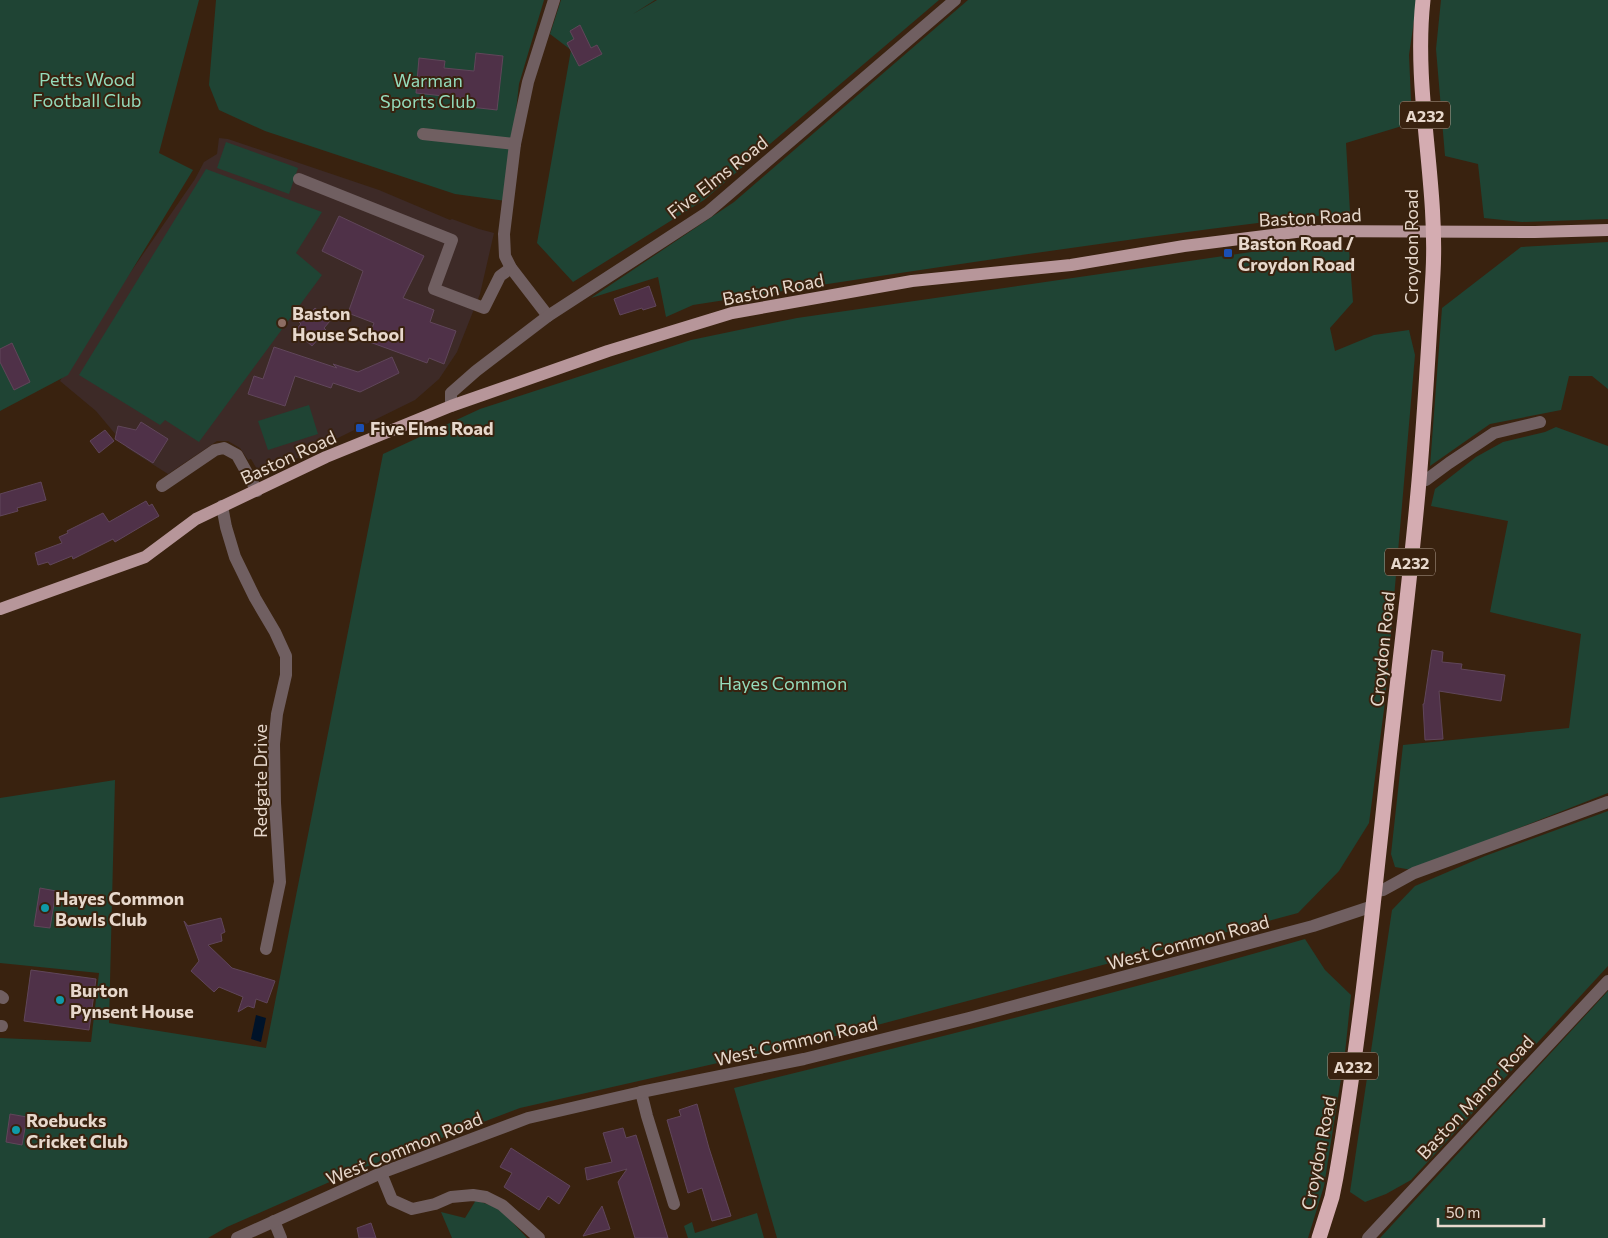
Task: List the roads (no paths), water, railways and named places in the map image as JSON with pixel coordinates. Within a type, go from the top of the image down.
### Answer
[{"type":"highway","name":"Croydon Road","points":[[1319,1238],[1332,1198],[1340,1156],[1358,1032],[1419,482],[1433,270],[1430,182],[1420,61],[1423,0]]},
{"type":"main road","name":"Baston Road","points":[[0,609],[145,558],[196,520],[222,506],[326,457],[451,406],[608,351],[732,313],[912,281],[1071,265],[1184,246],[1304,231],[1535,232],[1608,230]]},
{"type":"street","points":[[548,316],[511,268],[505,256],[504,234],[515,144],[528,82],[554,0]]},
{"type":"street","name":"Five Elms Road","points":[[451,406],[451,393],[476,371],[548,316],[708,212],[955,0]]},
{"type":"street","points":[[423,134],[515,144]]},
{"type":"street","points":[[299,179],[452,240],[434,289],[484,308],[500,276],[511,268]]},
{"type":"street","points":[[1419,482],[1426,480],[1494,433],[1540,422]]},
{"type":"street","points":[[162,486],[216,450],[224,448],[231,450],[237,455],[257,491]]},
{"type":"street","name":"Redgate Drive","points":[[222,506],[235,557],[286,656],[286,675],[277,714],[274,744],[275,803],[280,882],[266,949]]},
{"type":"street","name":"West Common Road","points":[[237,1238],[381,1173],[528,1118],[641,1092],[804,1059],[1313,926],[1374,898],[1383,890],[1414,873],[1608,802]]},
{"type":"street","name":"Baston Manor Road","points":[[1368,1238],[1608,981]]},
{"type":"street","points":[[641,1092],[646,1116],[674,1204]]},
{"type":"street","points":[[381,1173],[392,1200],[412,1209],[435,1204],[451,1197],[486,1196],[502,1205],[539,1238]]},
{"type":"street","points":[[274,1221],[281,1238]]},
{"type":"water","points":[[256,1015],[266,1018],[261,1042],[251,1039]]},
{"type":"place","name":"Baston Road / Croydon Road","points":[[1228,253]]},
{"type":"place","name":"Baston House School","points":[[282,323]]},
{"type":"place","name":"Five Elms Road","points":[[360,428]]},
{"type":"place","name":"Hayes Common Bowls Club","points":[[45,908]]},
{"type":"place","name":"Burton Pynsent House","points":[[60,1000]]},
{"type":"place","name":"Roebucks Cricket Club","points":[[16,1130]]},
{"type":"park label","name":"Petts Wood Football Club","points":[[87,89]]},
{"type":"park label","name":"Warman Sports Club","points":[[428,90]]},
{"type":"park label","name":"Hayes Common","points":[[783,683]]}]
